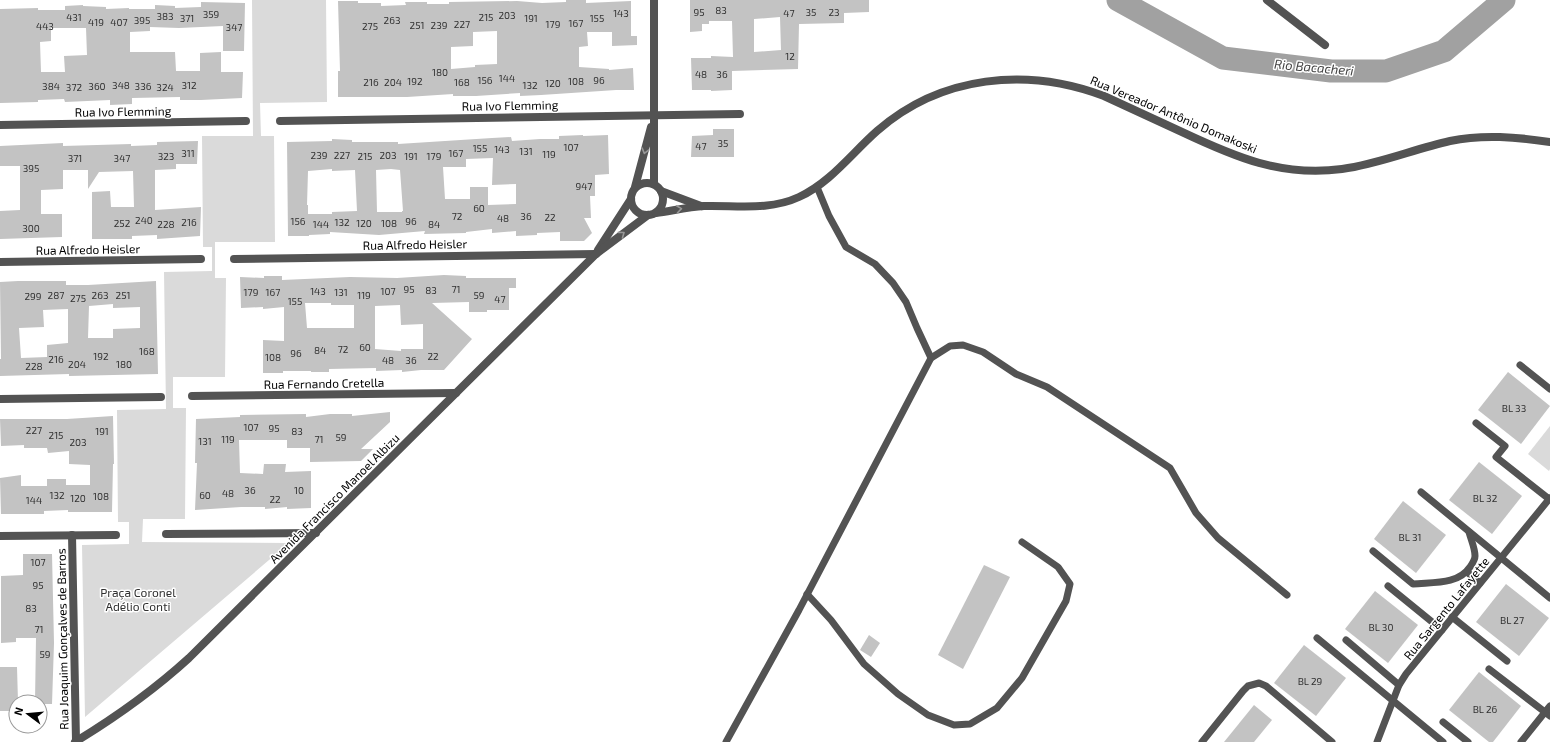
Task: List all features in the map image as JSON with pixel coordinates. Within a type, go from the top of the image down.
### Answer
[{"type":"street","points":[[654,0],[654,184]]},
{"type":"street","points":[[1267,0],[1325,46]]},
{"type":"street","name":"Rua Vereador Antônio Domakoski","points":[[652,214],[702,206],[774,205],[798,198],[817,187],[877,132],[907,110],[924,100],[964,86],[1003,80],[1024,79],[1065,83],[1086,89],[1219,150],[1260,164],[1285,169],[1341,169],[1366,165],[1451,141],[1475,137],[1526,138],[1550,142]]},
{"type":"street","name":"Rua Ivo Flemming","points":[[280,121],[740,114]]},
{"type":"street","points":[[635,187],[644,183],[654,184],[661,191],[663,196],[662,205],[652,214],[638,213],[634,209],[631,199],[654,115]]},
{"type":"street","name":"Rua Ivo Flemming","points":[[0,125],[246,121]]},
{"type":"street","name":"Rua Vereador Antônio Domakoski","points":[[661,191],[702,206]]},
{"type":"street","name":"Avenida Francisco Manoel Albizu","points":[[596,254],[631,199]]},
{"type":"street","name":"Avenida Francisco Manoel Albizu","points":[[76,742],[126,709],[171,674],[316,533],[596,254],[652,214]]},
{"type":"street","name":"Rua Alfredo Heisler","points":[[234,259],[596,254]]},
{"type":"street","name":"Rua Alfredo Heisler","points":[[0,262],[200,260]]},
{"type":"street","name":"Rua Fernando Cretella","points":[[192,396],[456,393]]},
{"type":"street","points":[[0,399],[161,397]]},
{"type":"street","points":[[166,534],[316,533]]},
{"type":"street","points":[[0,536],[116,535]]},
{"type":"street","name":"Rua Joaquim Gonçalves de Barros","points":[[72,536],[76,742]]},
{"type":"lane","points":[[817,187],[829,216],[846,247],[875,264],[893,283],[906,302],[916,328],[931,358]]},
{"type":"lane","points":[[726,742],[807,594],[931,358],[950,346],[963,345],[983,352],[1016,374],[1047,387],[1170,468],[1196,513],[1218,538],[1287,596]]},
{"type":"lane","points":[[1520,365],[1550,389]]},
{"type":"lane","points":[[1476,422],[1506,446],[1496,457],[1549,499]]},
{"type":"lane","points":[[1421,492],[1550,598]]},
{"type":"lane","name":"Rua Sargento Lafayette","points":[[1377,742],[1399,684],[1406,674],[1549,499]]},
{"type":"lane","points":[[1373,551],[1413,584],[1452,581],[1461,578],[1467,572],[1475,558],[1469,532]]},
{"type":"lane","points":[[807,594],[831,620],[864,664],[898,694],[928,715],[954,725],[970,724],[997,708],[1022,678],[1066,601],[1070,584],[1058,567],[1022,542]]},
{"type":"lane","points":[[1467,572],[1480,583]]},
{"type":"lane","points":[[1388,586],[1442,630]]},
{"type":"lane","points":[[1452,617],[1507,661]]},
{"type":"lane","points":[[1317,638],[1443,742]]},
{"type":"lane","points":[[1346,640],[1399,684]]},
{"type":"lane","points":[[1489,669],[1548,711],[1521,742]]},
{"type":"lane","points":[[1202,742],[1243,691],[1253,684],[1259,683],[1266,686],[1332,742]]},
{"type":"lane","points":[[1443,722],[1468,742]]},
{"type":"green space","name":"Praça Coronel Adélio Conti","points":[[252,0],[326,0],[327,102],[260,103],[261,136],[274,136],[275,242],[215,242],[215,278],[226,278],[225,377],[173,377],[173,408],[186,408],[185,519],[143,519],[142,542],[289,543],[85,717],[82,545],[129,544],[129,522],[118,522],[117,410],[166,409],[164,272],[212,271],[212,247],[203,247],[202,136],[253,136]]},
{"type":"green space","points":[[1550,426],[1550,469],[1549,471],[1528,454]]},
{"type":"building","points":[[566,0],[586,0],[586,3],[631,1],[631,36],[637,36],[637,45],[612,46],[612,32],[587,32],[588,46],[579,47],[579,67],[609,70],[633,68],[634,90],[520,96],[520,93],[476,96],[453,96],[453,94],[407,97],[338,97],[338,71],[340,71],[338,1],[381,3],[381,6],[406,5],[405,2],[449,4],[449,2],[566,2]],"holes":[[[497,31],[497,64],[475,65],[475,67],[451,69],[451,47],[473,46],[473,32]]]},
{"type":"building","points":[[690,0],[869,0],[869,12],[844,13],[844,23],[799,24],[798,69],[732,71],[732,90],[692,90],[691,58],[711,58],[711,56],[733,57],[732,21],[709,21],[709,24],[702,24],[702,31],[690,32]],"holes":[[[780,17],[781,50],[754,52],[754,19]]]},
{"type":"building","points":[[201,2],[245,3],[244,51],[223,51],[223,26],[179,28],[150,27],[150,31],[130,32],[130,52],[175,52],[176,71],[200,71],[200,53],[221,52],[221,72],[243,72],[242,98],[180,100],[180,97],[132,98],[132,104],[110,105],[110,100],[65,102],[64,99],[38,100],[38,102],[0,103],[0,9],[38,8],[38,10],[65,10],[65,6],[83,5],[106,7],[106,9],[155,9],[155,5],[175,6],[175,8],[201,7]],"holes":[[[51,28],[86,28],[87,55],[64,56],[65,72],[41,72],[40,42],[51,41]]]},
{"type":"building","points":[[713,129],[734,129],[734,157],[691,157],[692,136],[713,135]]},
{"type":"building","points":[[608,135],[609,174],[595,175],[595,196],[590,196],[591,218],[584,218],[592,233],[584,241],[560,241],[560,232],[516,236],[516,231],[492,233],[492,229],[466,233],[424,234],[425,231],[379,235],[330,232],[330,234],[309,236],[288,236],[287,142],[332,141],[332,139],[352,140],[352,142],[398,142],[398,144],[511,137],[512,141],[559,139],[559,136]],"holes":[[[493,158],[492,185],[516,184],[516,204],[488,205],[488,187],[470,187],[470,199],[445,199],[443,167],[466,167],[466,159]],[[332,169],[332,171],[355,170],[357,211],[332,212],[332,214],[308,214],[308,171]],[[376,170],[400,170],[402,212],[377,212]]]},
{"type":"building","points":[[198,141],[197,164],[176,164],[176,169],[155,170],[155,210],[201,207],[200,236],[157,239],[157,235],[132,236],[132,239],[92,239],[92,192],[110,191],[111,207],[134,207],[133,171],[99,172],[88,189],[88,170],[63,170],[63,189],[41,190],[41,214],[62,214],[62,237],[0,239],[0,211],[20,210],[20,166],[0,166],[0,146],[63,143],[63,146],[131,144],[131,146],[157,145],[157,142]]},
{"type":"building","points":[[444,275],[466,276],[466,278],[516,278],[516,288],[509,288],[509,310],[469,312],[469,302],[432,303],[472,339],[444,370],[402,372],[402,370],[376,371],[376,368],[329,369],[329,372],[283,371],[283,373],[263,373],[263,340],[284,341],[284,307],[263,309],[263,307],[241,308],[240,277],[264,278],[264,276],[282,276],[282,280],[350,277],[397,278]],"holes":[[[305,303],[354,305],[354,328],[307,328]],[[400,305],[401,325],[423,324],[423,349],[401,349],[401,351],[375,349],[375,306]]]},
{"type":"building","points":[[66,281],[66,285],[88,285],[156,281],[158,374],[0,376],[0,282]],"holes":[[[113,304],[113,308],[140,307],[140,328],[113,329],[113,338],[88,338],[89,306]],[[68,309],[68,343],[47,345],[47,357],[21,358],[19,328],[44,327],[43,310]]]},
{"type":"building","points":[[1508,372],[1550,406],[1521,444],[1478,410]]},
{"type":"building","points":[[390,412],[390,422],[361,449],[373,449],[361,461],[310,462],[310,448],[287,448],[287,440],[239,440],[240,473],[263,474],[264,464],[286,464],[285,472],[311,471],[311,508],[287,509],[287,507],[265,509],[265,507],[241,507],[195,510],[197,463],[195,463],[196,419],[240,417],[240,415],[306,414],[306,417],[330,414],[352,414],[352,416]]},
{"type":"building","points":[[113,416],[114,464],[112,512],[68,512],[68,510],[44,511],[44,514],[1,514],[0,478],[21,475],[21,486],[47,486],[47,479],[66,479],[66,485],[90,485],[90,465],[69,464],[69,451],[48,453],[47,448],[24,448],[24,445],[1,446],[0,419],[67,419]]},
{"type":"building","points":[[1479,462],[1522,496],[1492,534],[1449,500]]},
{"type":"building","points":[[1403,501],[1446,535],[1416,573],[1374,539]]},
{"type":"building","points":[[23,554],[52,554],[54,643],[52,704],[48,704],[48,694],[35,694],[36,638],[16,638],[16,642],[1,643],[1,576],[23,575]]},
{"type":"building","points":[[984,565],[1010,577],[963,669],[938,655]]},
{"type":"building","points":[[1506,584],[1549,618],[1519,656],[1476,622]]},
{"type":"building","points":[[1375,591],[1418,625],[1388,663],[1345,629]]},
{"type":"building","points":[[869,635],[880,643],[871,657],[860,650]]},
{"type":"building","points":[[1304,645],[1346,678],[1316,716],[1274,683]]},
{"type":"building","points":[[0,667],[17,667],[18,694],[8,694],[8,711],[0,711]]},
{"type":"building","points":[[1479,672],[1521,706],[1493,742],[1489,742],[1449,710]]},
{"type":"building","points":[[1254,705],[1272,720],[1254,742],[1224,742]]},
{"type":"waterway","name":"Rio Bacacheri","points":[[1118,0],[1223,58],[1331,71],[1386,71],[1444,51],[1504,0]]}]
